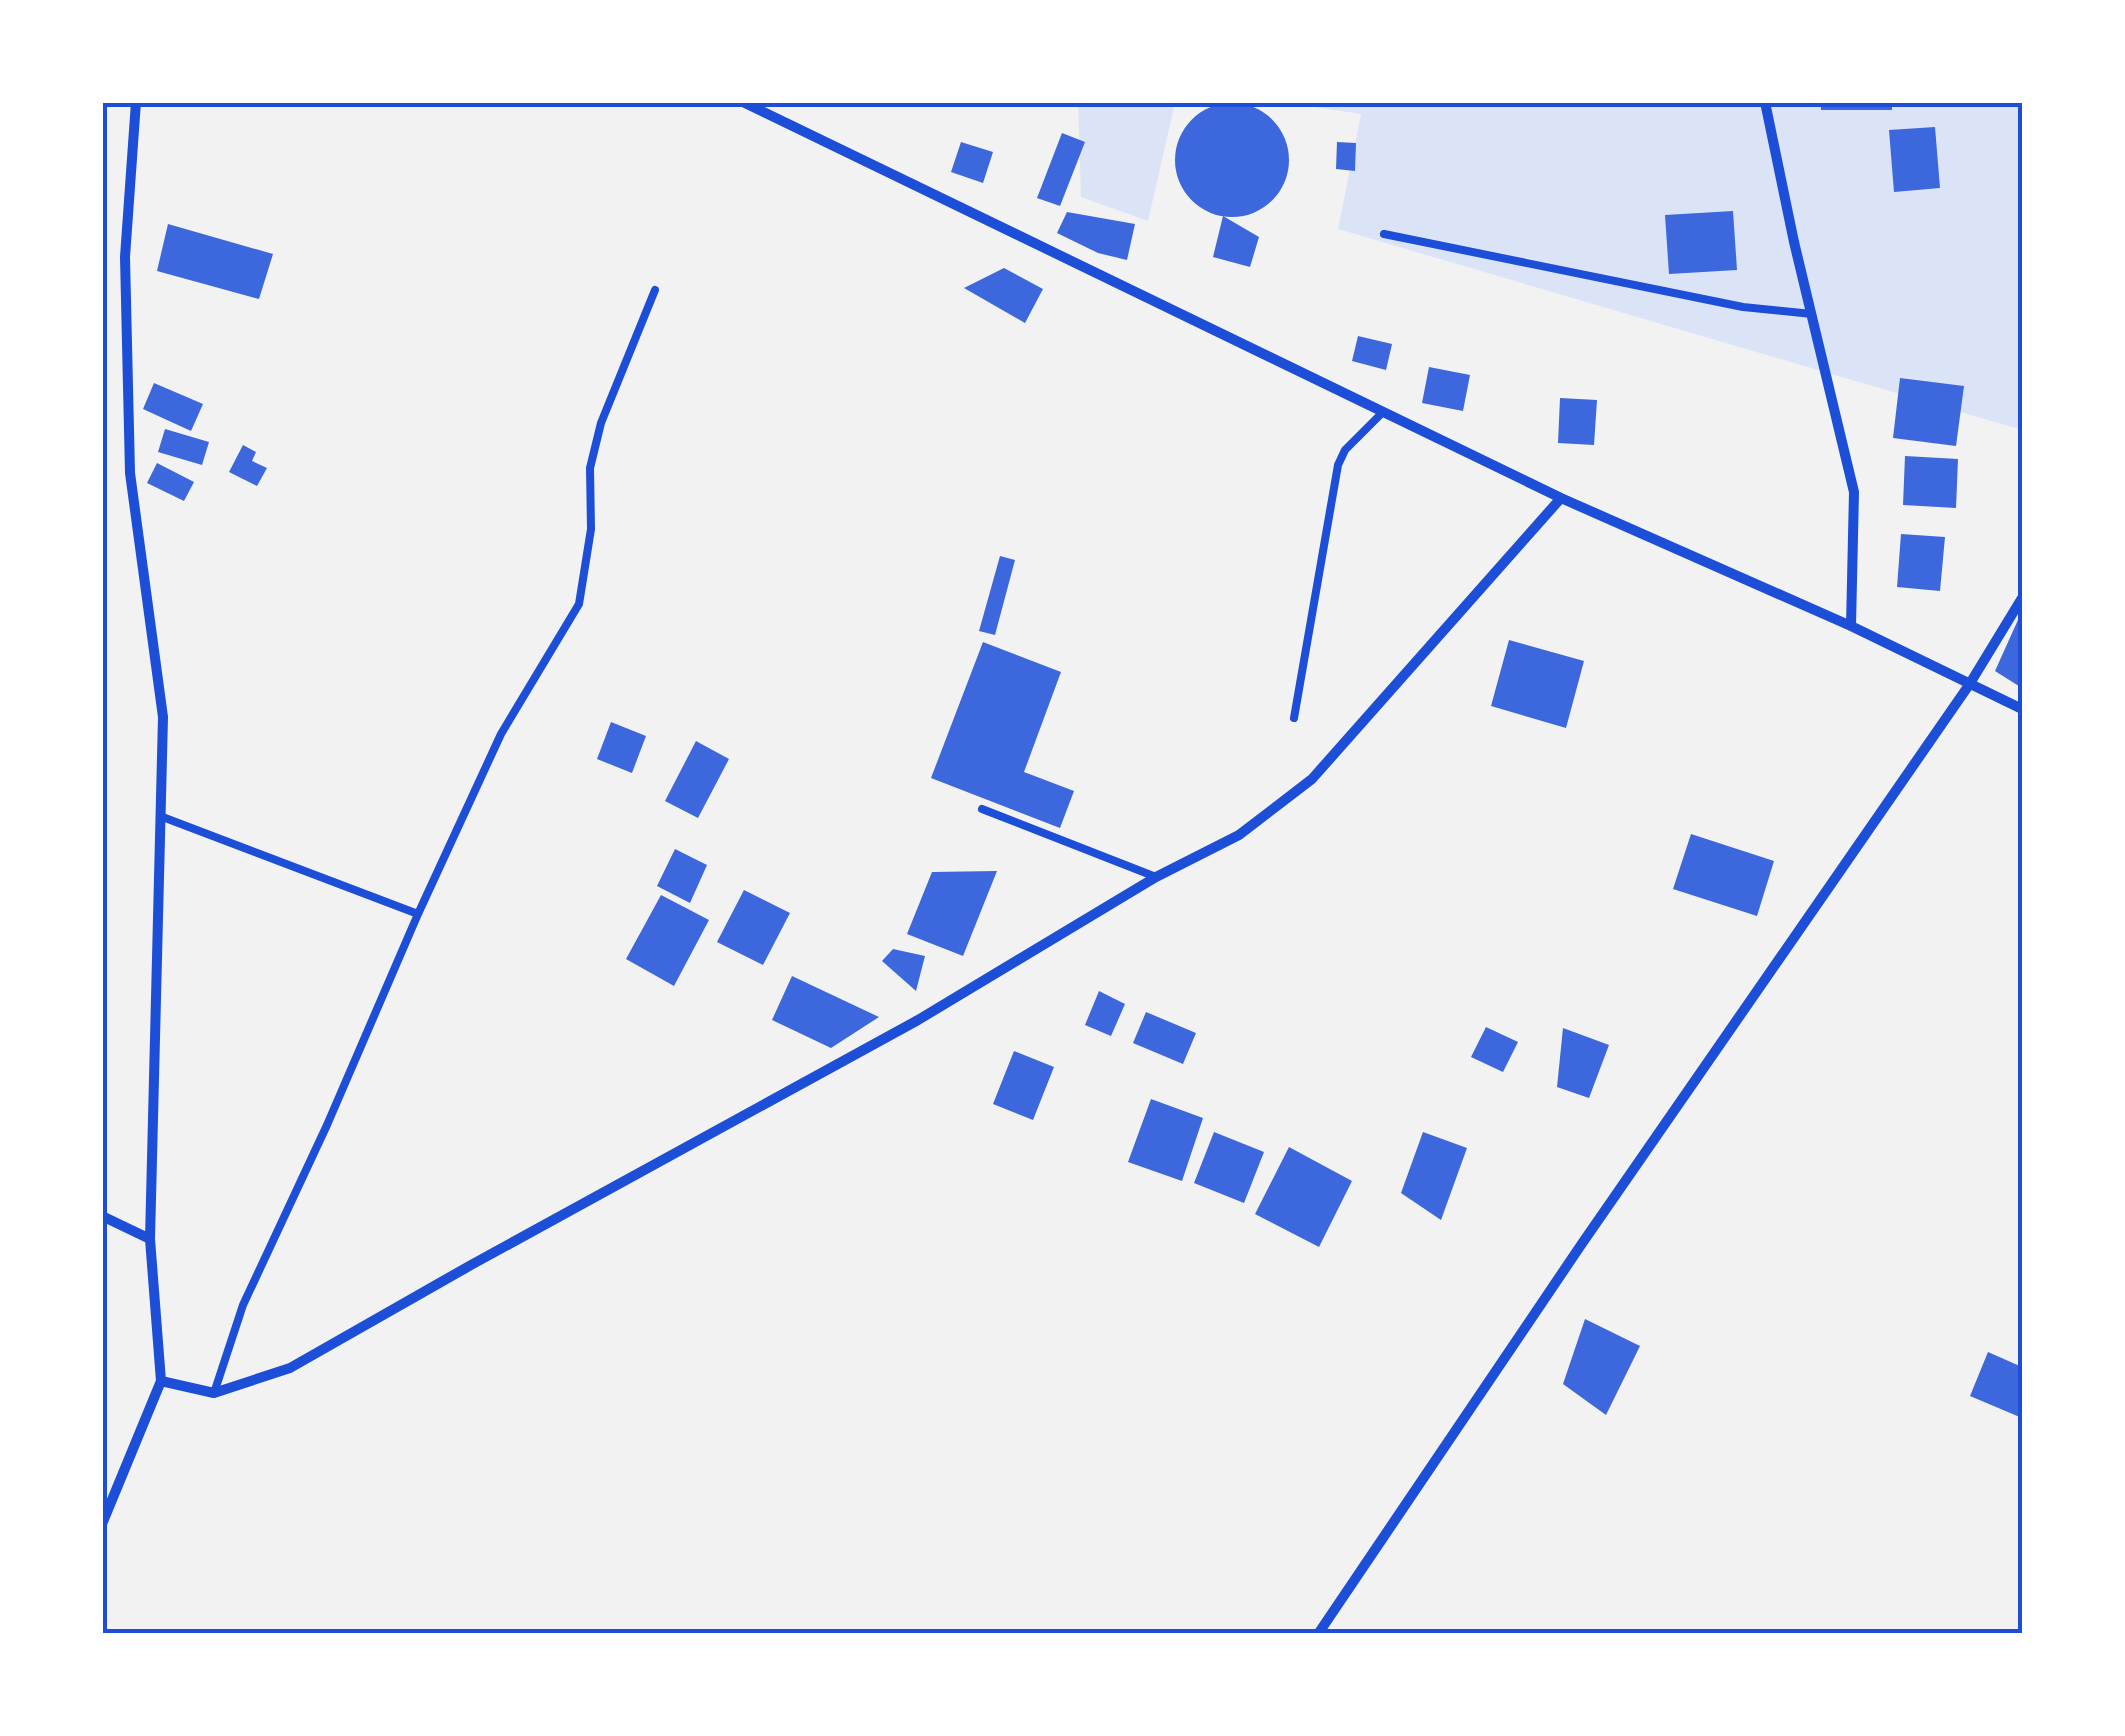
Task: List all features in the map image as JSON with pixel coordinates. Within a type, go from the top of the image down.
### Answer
[{"type":"street","points":[[102,1524],[161,1380],[150,1239],[163,717],[130,472],[124,257],[136,102]]},
{"type":"street","points":[[743,102],[1560,498],[1851,626],[2022,709]]},
{"type":"street","points":[[1765,102],[1854,492],[1851,626]]},
{"type":"street","points":[[161,1380],[214,1392],[290,1368],[918,1020],[1156,877],[1239,835],[1312,779],[1560,498]]},
{"type":"street","points":[[1318,1634],[1581,1245],[1970,685],[2022,598]]},
{"type":"street","points":[[102,1216],[150,1239]]},
{"type":"lane","points":[[1384,234],[1743,307],[1812,314]]},
{"type":"lane","points":[[214,1392],[242,1305],[327,1125],[501,734],[580,604],[591,529],[590,468],[601,423],[656,290]]},
{"type":"lane","points":[[1294,718],[1338,466],[1345,450],[1383,412]]},
{"type":"lane","points":[[982,809],[1156,877]]},
{"type":"lane","points":[[160,816],[418,914]]},
{"type":"shaded area","points":[[1078,103],[1175,103],[1148,221],[1081,197]]},
{"type":"shaded area","points":[[1287,103],[2022,103],[2022,430],[1338,229],[1361,114]]},
{"type":"building","points":[[1821,102],[1892,102],[1892,110],[1821,110]]},
{"type":"building","points":[[1232,103],[1254,107],[1272,120],[1285,138],[1289,160],[1285,182],[1272,200],[1254,213],[1232,217],[1210,213],[1192,200],[1179,182],[1175,160],[1179,138],[1192,120],[1210,107]]},
{"type":"building","points":[[1935,127],[1940,188],[1894,192],[1889,130]]},
{"type":"building","points":[[1062,133],[1085,142],[1060,206],[1037,198]]},
{"type":"building","points":[[961,142],[993,152],[983,183],[951,172]]},
{"type":"building","points":[[1337,142],[1356,143],[1355,171],[1336,169]]},
{"type":"building","points":[[1733,211],[1737,270],[1669,274],[1665,215]]},
{"type":"building","points":[[1067,212],[1135,224],[1127,260],[1098,253],[1057,233]]},
{"type":"building","points":[[1223,216],[1259,237],[1250,267],[1213,257]]},
{"type":"building","points":[[168,224],[273,254],[259,299],[157,271]]},
{"type":"building","points":[[1004,268],[1043,289],[1025,323],[964,288]]},
{"type":"building","points":[[1358,336],[1392,344],[1386,370],[1352,361]]},
{"type":"building","points":[[1429,367],[1470,375],[1463,411],[1422,403]]},
{"type":"building","points":[[1900,378],[1964,386],[1956,446],[1893,438]]},
{"type":"building","points":[[154,383],[203,404],[191,431],[143,409]]},
{"type":"building","points":[[1560,398],[1597,400],[1594,445],[1558,443]]},
{"type":"building","points":[[165,429],[209,442],[202,465],[158,452]]},
{"type":"building","points":[[243,445],[256,452],[252,461],[267,468],[257,486],[229,472]]},
{"type":"building","points":[[1905,456],[1958,459],[1956,508],[1903,505]]},
{"type":"building","points":[[157,463],[194,482],[184,501],[147,483]]},
{"type":"building","points":[[1901,534],[1945,537],[1940,591],[1897,587]]},
{"type":"building","points":[[1000,556],[1015,560],[995,635],[979,631]]},
{"type":"building","points":[[2022,611],[2022,688],[1995,671]]},
{"type":"building","points":[[102,623],[107,625],[107,682],[102,679]]},
{"type":"building","points":[[1509,640],[1584,661],[1566,728],[1491,706]]},
{"type":"building","points":[[983,642],[1061,672],[1024,772],[1074,791],[1060,828],[931,778]]},
{"type":"building","points":[[611,722],[646,736],[632,773],[597,759]]},
{"type":"building","points":[[696,741],[729,759],[698,818],[665,801]]},
{"type":"building","points":[[1691,834],[1774,861],[1757,916],[1673,889]]},
{"type":"building","points":[[675,849],[707,865],[690,903],[657,886]]},
{"type":"building","points":[[997,871],[963,956],[907,934],[932,872]]},
{"type":"building","points":[[744,890],[790,913],[763,965],[717,942]]},
{"type":"building","points":[[661,895],[709,920],[674,986],[626,959]]},
{"type":"building","points":[[893,949],[925,956],[916,991],[882,961]]},
{"type":"building","points":[[792,976],[879,1017],[831,1048],[772,1020]]},
{"type":"building","points":[[1099,991],[1125,1004],[1111,1036],[1085,1025]]},
{"type":"building","points":[[1146,1012],[1196,1033],[1183,1064],[1133,1043]]},
{"type":"building","points":[[1486,1027],[1518,1042],[1503,1072],[1471,1057]]},
{"type":"building","points":[[1563,1028],[1609,1045],[1589,1098],[1557,1087]]},
{"type":"building","points":[[1014,1051],[1054,1067],[1033,1120],[993,1104]]},
{"type":"building","points":[[1151,1099],[1203,1118],[1182,1181],[1128,1162]]},
{"type":"building","points":[[1214,1132],[1264,1152],[1244,1203],[1194,1183]]},
{"type":"building","points":[[1423,1132],[1467,1148],[1441,1220],[1401,1193]]},
{"type":"building","points":[[1289,1147],[1352,1181],[1319,1247],[1255,1214]]},
{"type":"building","points":[[1585,1319],[1640,1346],[1606,1415],[1563,1384]]},
{"type":"building","points":[[1988,1352],[2022,1367],[2022,1418],[1970,1396]]}]
